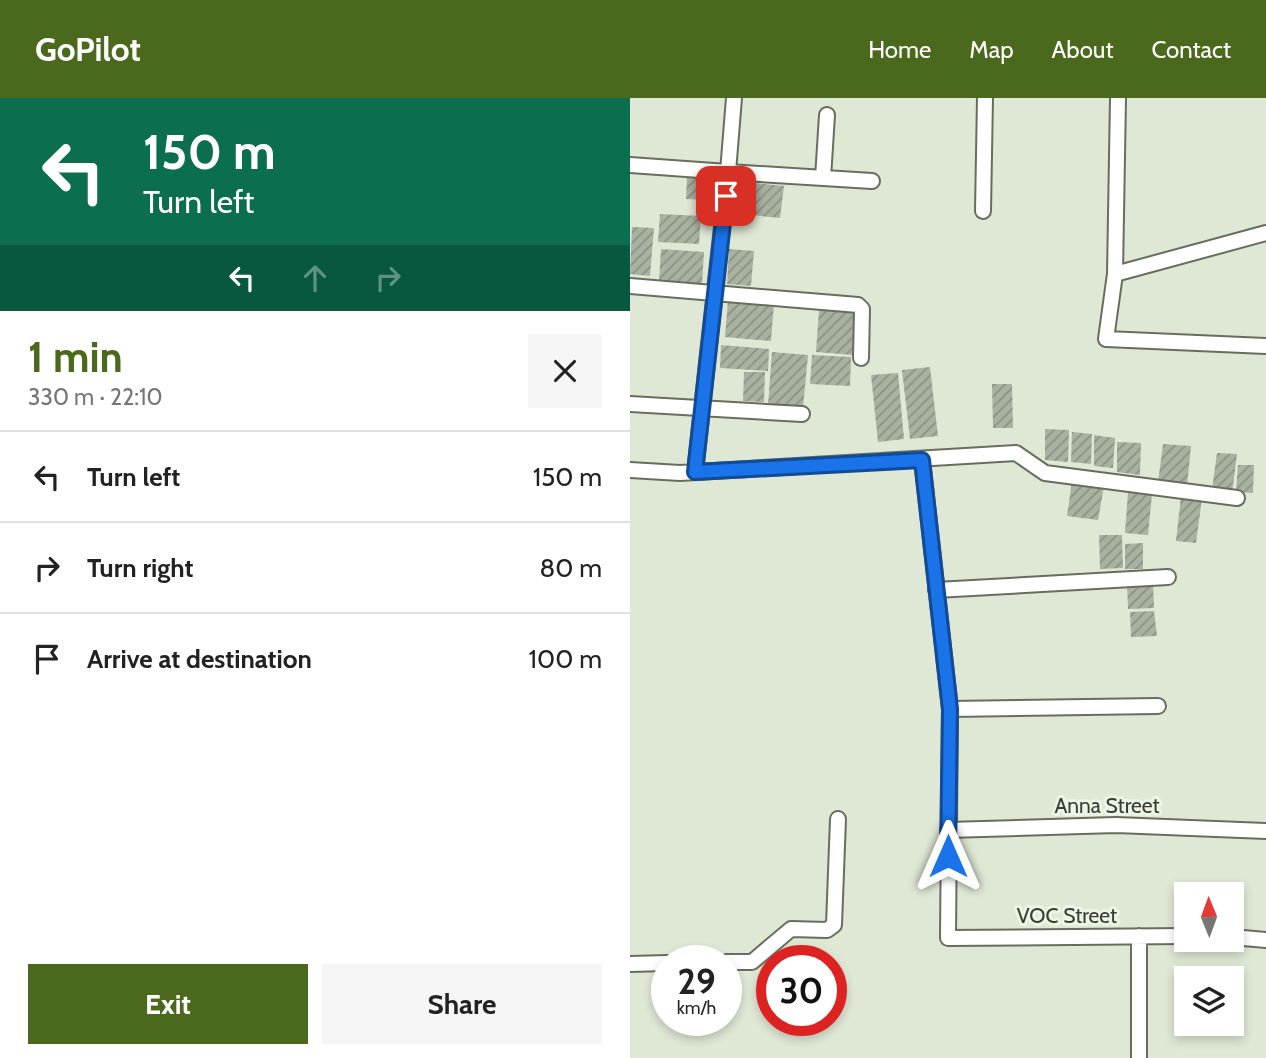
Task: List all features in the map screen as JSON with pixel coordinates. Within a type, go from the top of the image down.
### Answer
[{"type":"street","points":[[695,472],[717,291],[734,98]]},
{"type":"street","points":[[983,211],[985,98]]},
{"type":"street","points":[[1118,98],[1115,274],[1106,339],[1266,346]]},
{"type":"street","points":[[823,178],[827,115]]},
{"type":"street","points":[[630,165],[872,181]]},
{"type":"street","points":[[1115,274],[1266,233]]},
{"type":"street","points":[[630,286],[717,291],[860,305],[861,358]]},
{"type":"street","points":[[630,404],[803,414]]},
{"type":"street","points":[[630,470],[695,472],[1016,453],[1045,472],[1237,498]]},
{"type":"street","points":[[922,460],[950,709],[948,830]]},
{"type":"street","points":[[936,590],[1168,577]]},
{"type":"street","points":[[950,709],[1158,706]]},
{"type":"street","points":[[742,962],[752,962],[791,929],[827,930],[834,925],[838,819]]},
{"type":"street","name":"Anna Street","points":[[948,830],[1116,825],[1266,831]]},
{"type":"street","name":"VOC Street","points":[[948,830],[948,938],[1174,936]]},
{"type":"street","points":[[1139,936],[1139,1058]]},
{"type":"street","points":[[1244,938],[1266,940]]},
{"type":"street","points":[[630,964],[651,963]]},
{"type":"building","points":[[687,175],[711,176],[711,200],[686,199]]},
{"type":"building","points":[[735,181],[784,186],[780,218],[732,213]]},
{"type":"building","points":[[660,214],[701,216],[699,244],[658,242]]},
{"type":"building","points":[[632,227],[654,228],[650,276],[630,274]]},
{"type":"building","points":[[661,249],[704,252],[702,284],[659,281]]},
{"type":"building","points":[[729,249],[754,251],[751,286],[727,284]]},
{"type":"building","points":[[728,300],[774,303],[771,341],[725,337]]},
{"type":"building","points":[[819,309],[856,311],[853,355],[816,352]]},
{"type":"building","points":[[721,345],[769,349],[768,371],[720,368]]},
{"type":"building","points":[[772,352],[808,355],[803,408],[768,405]]},
{"type":"building","points":[[812,355],[851,357],[850,386],[810,384]]},
{"type":"building","points":[[930,367],[938,436],[910,439],[902,370]]},
{"type":"building","points":[[744,372],[765,372],[764,402],[743,401]]},
{"type":"building","points":[[898,373],[904,439],[878,442],[871,375]]},
{"type":"building","points":[[992,384],[1012,384],[1013,428],[993,428]]},
{"type":"building","points":[[1045,429],[1069,430],[1068,462],[1045,460]]},
{"type":"building","points":[[1072,432],[1092,434],[1091,464],[1071,462]]},
{"type":"building","points":[[1094,435],[1115,438],[1113,468],[1094,466]]},
{"type":"building","points":[[1117,442],[1141,443],[1140,475],[1117,472]]},
{"type":"building","points":[[1163,444],[1191,446],[1187,486],[1158,482]]},
{"type":"building","points":[[1217,453],[1237,454],[1232,493],[1212,490]]},
{"type":"building","points":[[1238,465],[1254,465],[1253,493],[1236,492]]},
{"type":"building","points":[[1072,481],[1104,486],[1098,520],[1067,516]]},
{"type":"building","points":[[1128,492],[1152,494],[1148,535],[1125,533]]},
{"type":"building","points":[[1181,496],[1202,498],[1196,543],[1176,541]]},
{"type":"building","points":[[1099,535],[1122,535],[1123,568],[1100,569]]},
{"type":"building","points":[[1143,543],[1143,569],[1125,569],[1125,544]]},
{"type":"building","points":[[1153,583],[1154,608],[1128,609],[1127,584]]},
{"type":"building","points":[[1154,611],[1157,636],[1131,637],[1130,612]]},
{"type":"route","points":[[726,196],[695,472],[922,460],[950,709],[948,856]]}]
